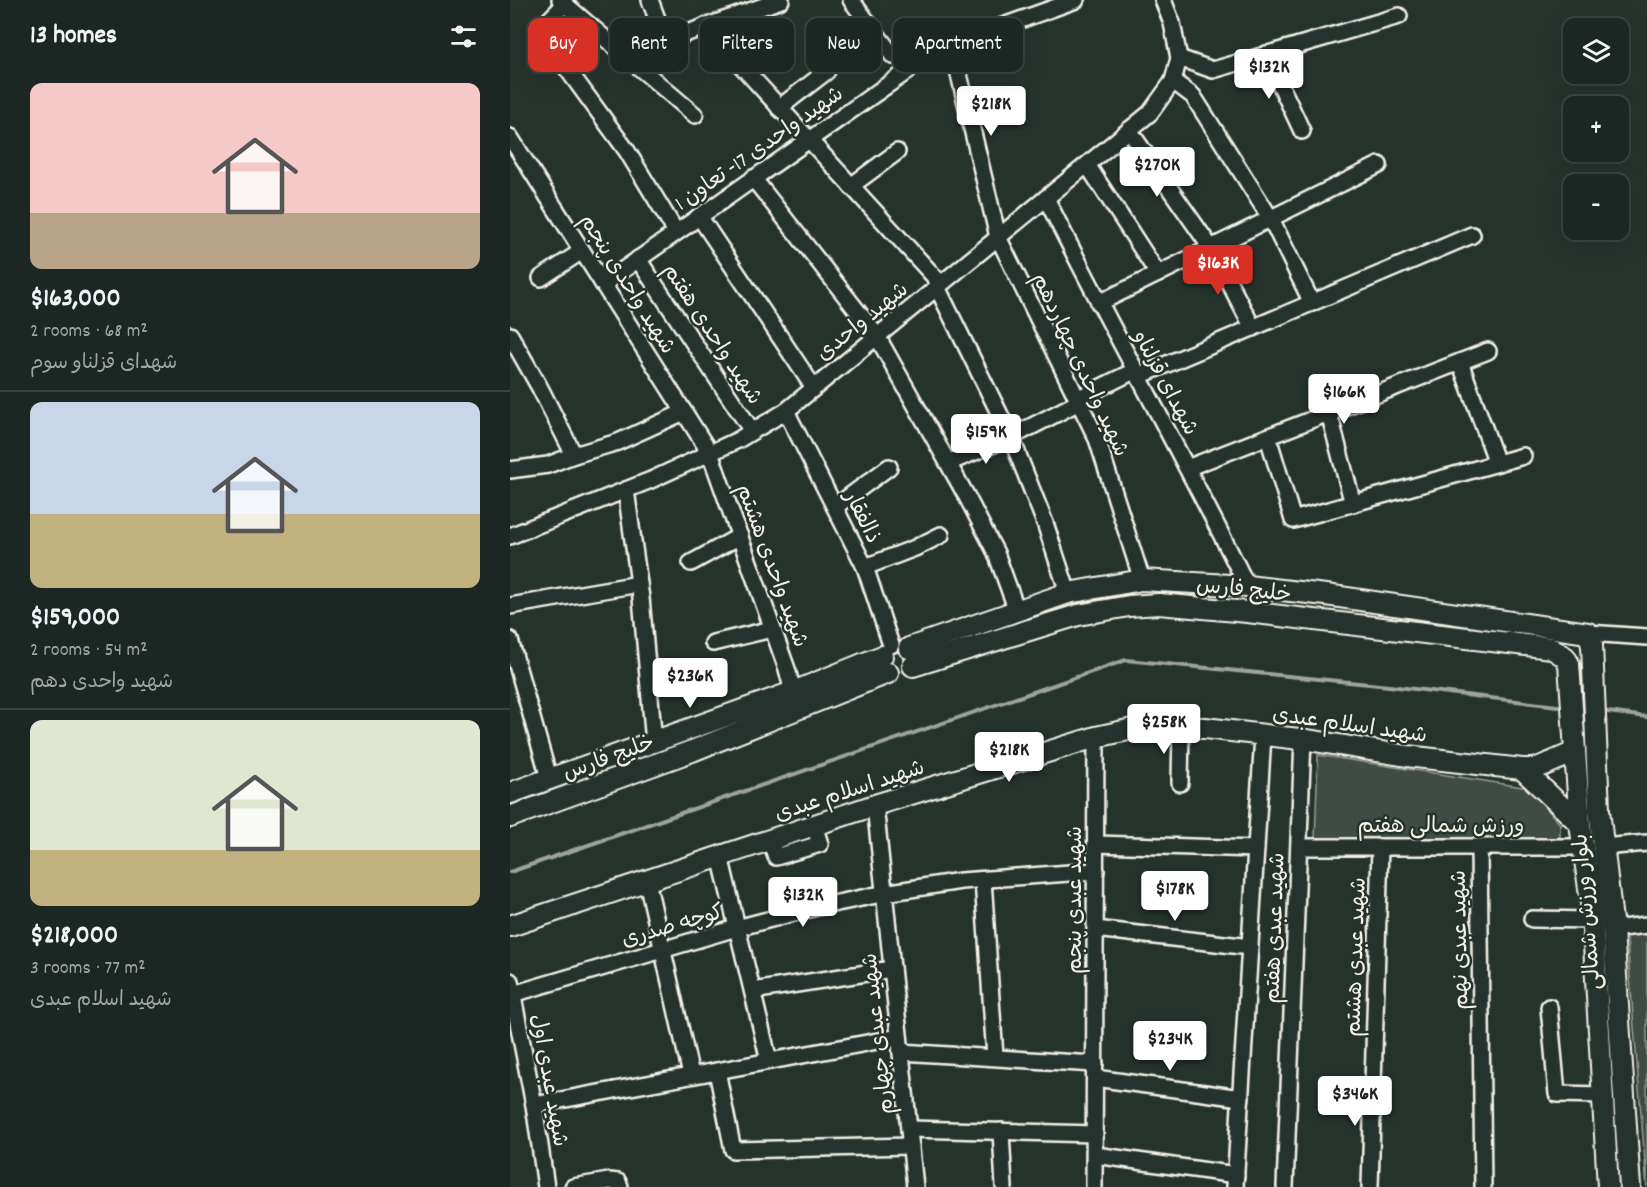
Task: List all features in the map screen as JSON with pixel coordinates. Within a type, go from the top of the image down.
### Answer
[{"type":"main road","points":[[897,658],[1017,610],[1068,593],[1142,580],[1247,586],[1326,595],[1588,633]]},
{"type":"main road","name":"خلیج فارس","points":[[510,793],[793,692],[897,658],[1078,615],[1129,606],[1159,604],[1247,612],[1523,644],[1551,648],[1565,657],[1569,664]]},
{"type":"main road","points":[[1523,644],[1525,624]]},
{"type":"main road","name":"بلوار ورزش شمالی","points":[[1588,633],[1591,640],[1595,742],[1613,929],[1630,1187]]},
{"type":"main road","name":"خلیج فارس","points":[[510,817],[692,751],[897,658]]},
{"type":"main road","name":"بلوار ورزش شمالی","points":[[1569,664],[1580,824],[1593,925],[1608,1187]]},
{"type":"main road","name":"شهید اسلام عبدی","points":[[510,926],[875,805],[1096,737],[1137,728],[1205,728],[1303,739],[1407,756],[1522,769],[1535,769],[1575,751]]},
{"type":"main road","points":[[1522,769],[1580,824]]},
{"type":"main road","points":[[1593,925],[1613,929]]},
{"type":"street","points":[[650,0],[657,18]]},
{"type":"street","points":[[728,18],[781,0]]},
{"type":"street","points":[[851,0],[893,56]]},
{"type":"street","name":"شهید واحدی 17- تعاون 1","points":[[1023,19],[1077,0]]},
{"type":"street","points":[[1163,0],[1172,23],[1179,58],[1212,70],[1399,16]]},
{"type":"street","points":[[610,42],[562,2],[543,27],[544,37],[627,150],[676,232]]},
{"type":"street","points":[[1266,54],[1302,131]]},
{"type":"street","name":"شهید واحدی","points":[[510,536],[626,490],[710,453],[786,411],[1150,113],[1173,81],[1179,58]]},
{"type":"street","points":[[645,72],[695,115]]},
{"type":"street","points":[[747,72],[852,186],[939,286],[1011,437],[1045,523],[1068,593]]},
{"type":"street","points":[[779,108],[826,72]]},
{"type":"street","name":"شهید واحدی 17- تعاون 1","points":[[603,284],[906,72]]},
{"type":"street","name":"شهید واحدی چهاردهم","points":[[958,72],[998,237],[1097,439],[1142,580]]},
{"type":"street","points":[[1173,81],[1193,96],[1271,219],[1312,303]]},
{"type":"street","points":[[1130,130],[1211,248],[1253,328]]},
{"type":"street","name":"شهید واحدی پنجم","points":[[510,137],[710,453]]},
{"type":"street","points":[[852,186],[897,152]]},
{"type":"street","points":[[1100,303],[1379,165]]},
{"type":"street","points":[[1088,166],[1158,274]]},
{"type":"street","points":[[753,178],[877,336],[996,553],[1017,610]]},
{"type":"street","name":"شهدای قزلناو","points":[[1046,198],[1247,586]]},
{"type":"street","points":[[699,216],[814,388]]},
{"type":"street","points":[[948,463],[1011,437],[1078,400],[1137,373],[1253,328],[1472,235]]},
{"type":"street","points":[[541,278],[582,251]]},
{"type":"street","name":"شهید واحدی هفتم","points":[[638,259],[752,431]]},
{"type":"street","points":[[510,335],[574,455]]},
{"type":"street","points":[[1187,468],[1488,351]]},
{"type":"street","points":[[1460,362],[1497,463]]},
{"type":"street","name":"ذالفقار","points":[[786,411],[865,567],[897,658]]},
{"type":"street","points":[[510,470],[548,465],[618,442],[684,412]]},
{"type":"street","points":[[1329,413],[1353,504]]},
{"type":"street","points":[[1268,437],[1293,520],[1523,456]]},
{"type":"street","name":"شهید واحدی هشتم","points":[[710,453],[793,692]]},
{"type":"street","points":[[835,507],[889,467]]},
{"type":"street","points":[[626,490],[639,584],[654,742]]},
{"type":"street","points":[[865,567],[915,548],[941,535]]},
{"type":"street","points":[[691,563],[740,536]]},
{"type":"street","points":[[510,606],[639,584]]},
{"type":"street","points":[[713,643],[772,629]]},
{"type":"street","points":[[1588,633],[1647,637]]},
{"type":"street","points":[[510,640],[549,778]]},
{"type":"street","points":[[1180,783],[1181,728]]},
{"type":"street","points":[[1095,1155],[1236,1181],[1263,735]]},
{"type":"street","name":"شهید عبدی پنجم","points":[[1094,1187],[1096,737]]},
{"type":"street","name":"شهید عبدی هفتم","points":[[1285,1187],[1303,739]]},
{"type":"street","name":"شهید عبدی چهارم","points":[[875,805],[915,1187]]},
{"type":"street","points":[[1604,847],[1647,843]]},
{"type":"street","points":[[1096,844],[1256,849]]},
{"type":"street","name":"ورزش شمالی هفتم","points":[[1299,847],[1584,847]]},
{"type":"street","name":"شهید عبدی هشتم","points":[[1370,1187],[1380,847]]},
{"type":"street","name":"شهید عبدی نهم","points":[[1479,847],[1483,1187]]},
{"type":"street","points":[[720,856],[769,1061]]},
{"type":"street","name":"کوچه صدری","points":[[511,988],[663,950],[813,908],[884,894],[983,880],[1096,871]]},
{"type":"street","points":[[983,880],[994,1058]]},
{"type":"street","points":[[647,881],[691,1075]]},
{"type":"street","points":[[1532,919],[1593,925]]},
{"type":"street","points":[[1613,929],[1647,925]]},
{"type":"street","points":[[1095,929],[1250,947]]},
{"type":"street","points":[[753,991],[892,969]]},
{"type":"street","name":"شهید عبدی اول","points":[[511,988],[534,1105],[546,1187]]},
{"type":"street","points":[[1549,1007],[1557,1094],[1603,1095]]},
{"type":"street","points":[[534,1105],[769,1061],[900,1044],[1095,1071],[1241,1098]]},
{"type":"street","points":[[717,1071],[733,1150],[910,1146]]},
{"type":"street","points":[[909,1129],[1095,1134]]},
{"type":"street","points":[[1001,1131],[1004,1187]]},
{"type":"street","points":[[573,1187],[609,1180],[619,1184]]},
{"type":"shaded area","points":[[1318,755],[1529,788],[1560,824],[1560,836],[1554,845],[1315,840]]},
{"type":"shaded area","points":[[1647,927],[1647,1187],[1626,929]]},
{"type":"waterway","points":[[510,872],[1126,660],[1389,686],[1566,707]]},
{"type":"waterway","points":[[1600,711],[1647,717]]}]
